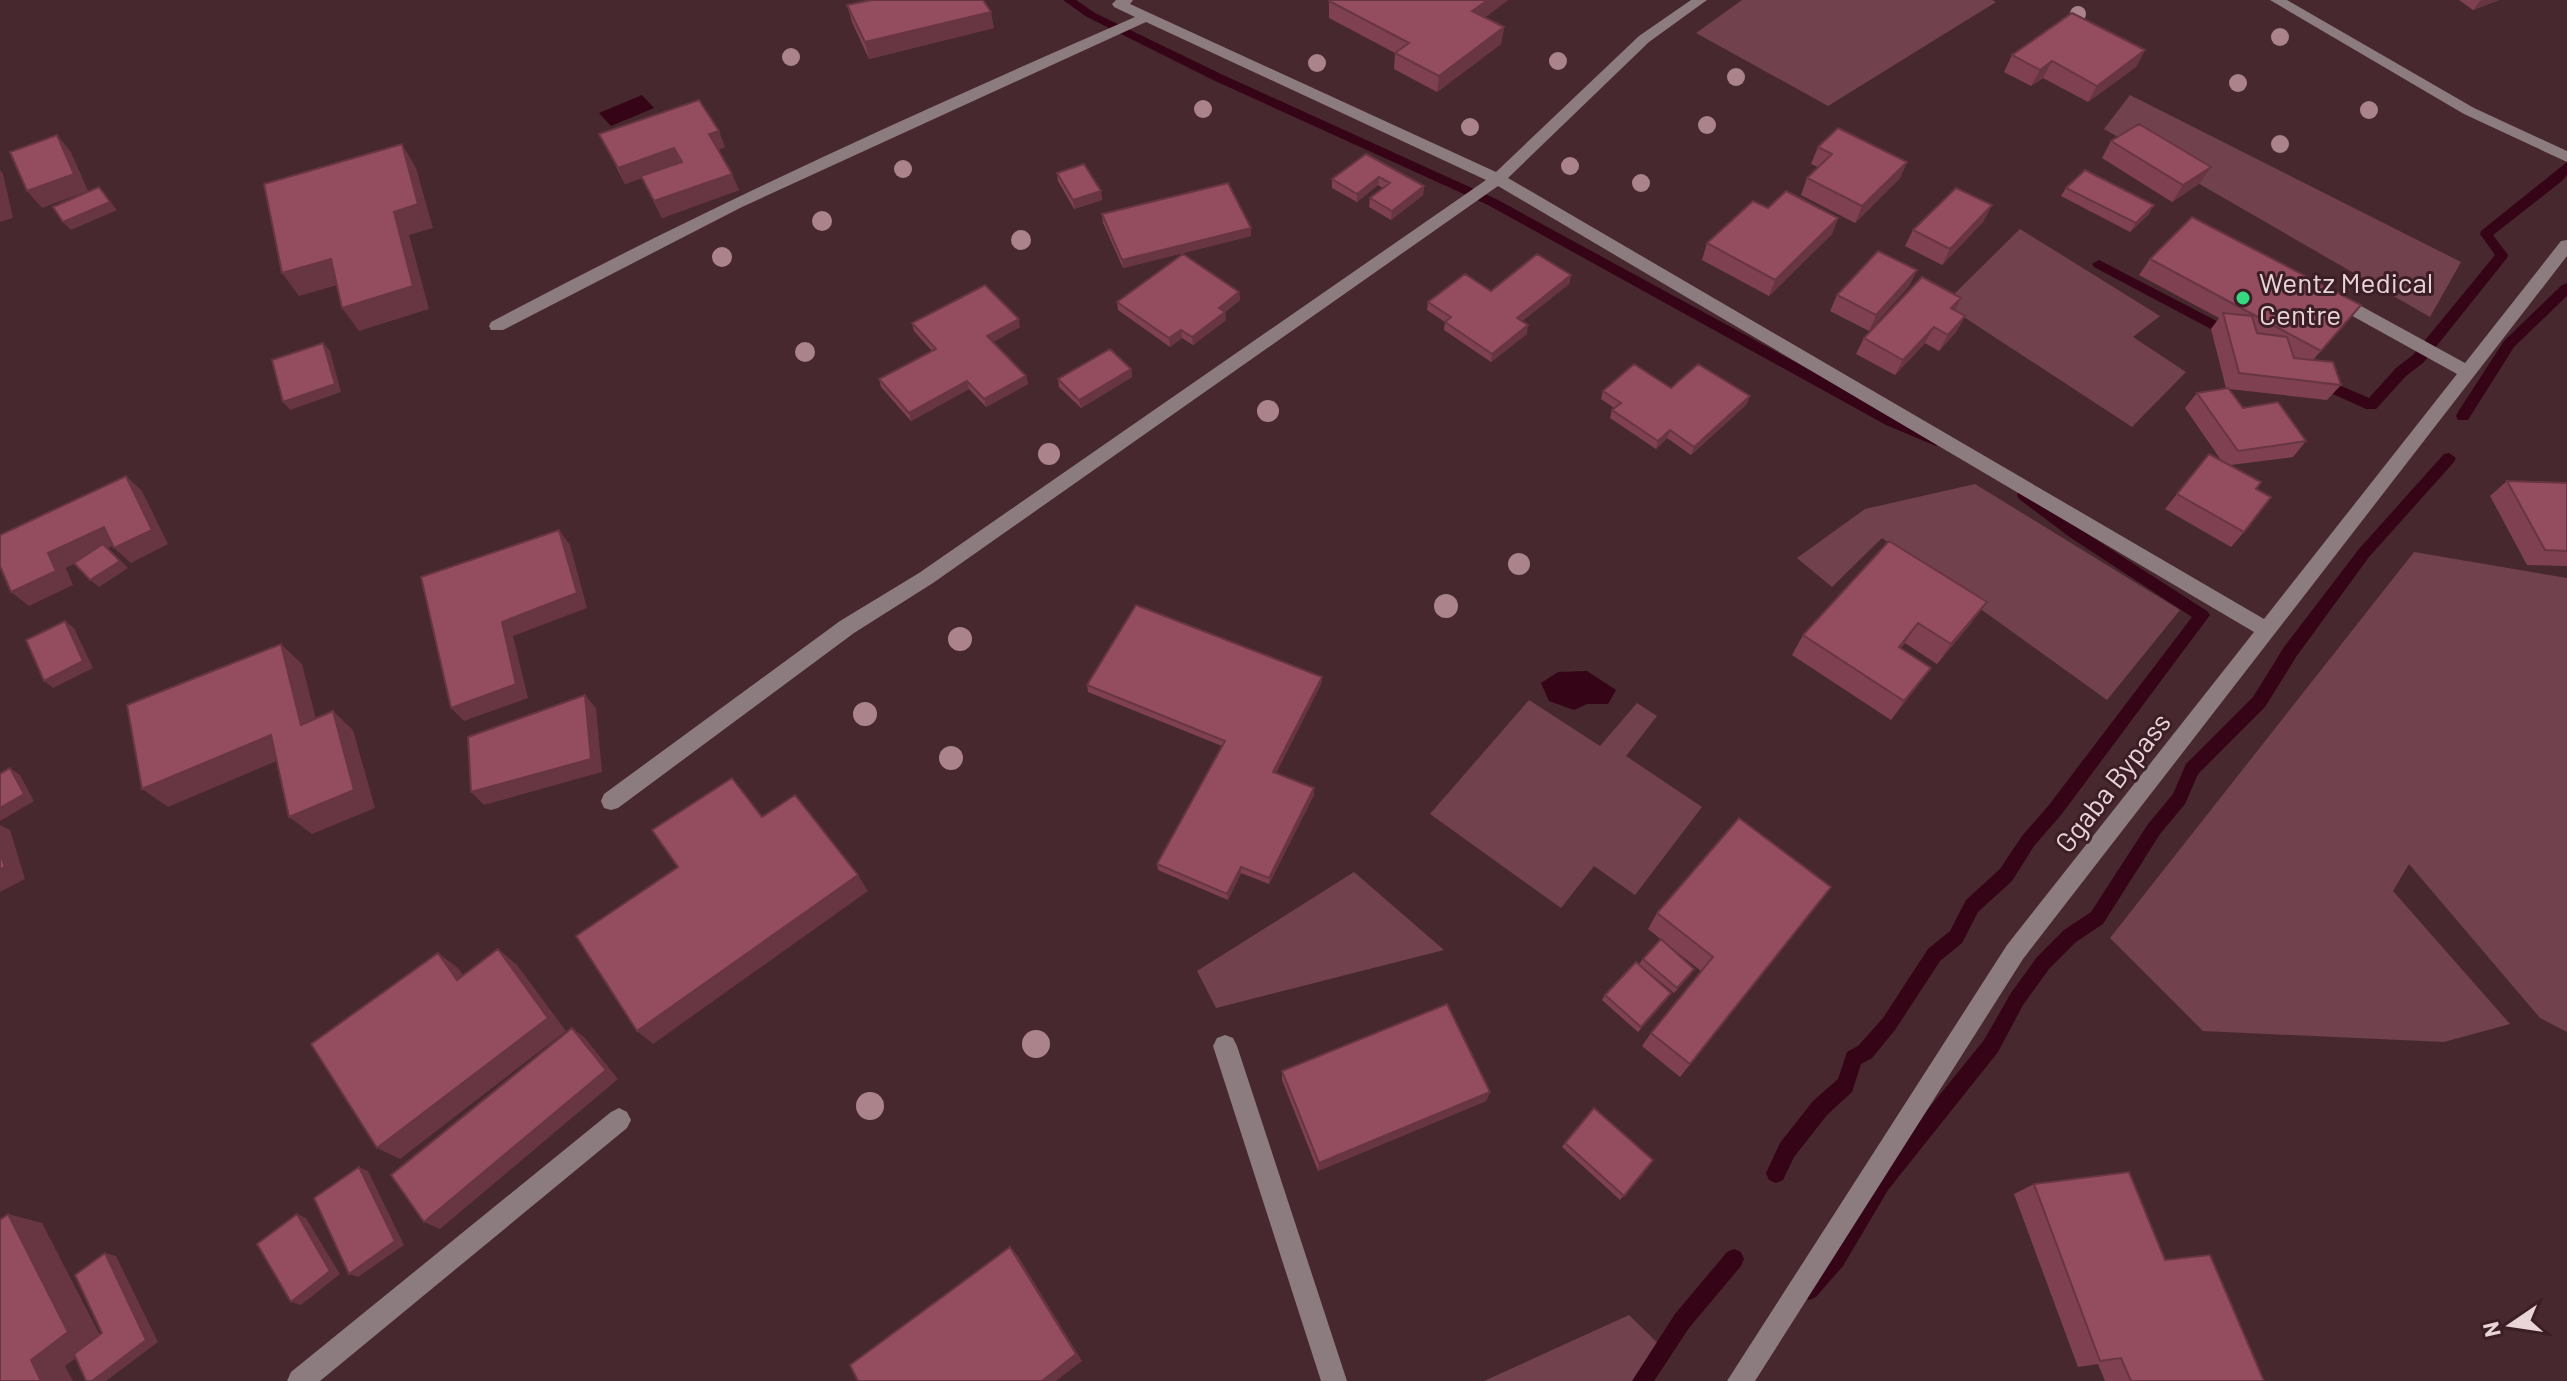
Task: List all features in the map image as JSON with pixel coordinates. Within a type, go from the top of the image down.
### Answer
[{"type":"street","points":[[611,801],[847,627],[926,578],[1498,179],[1644,39],[1700,0]]},
{"type":"street","points":[[2277,0],[2469,111],[2567,157]]},
{"type":"street","points":[[1120,1],[1146,17],[1498,179],[2267,630]]},
{"type":"street","points":[[497,326],[593,275],[852,149],[1146,17]]},
{"type":"street","name":"Ggaba Bypass","points":[[1740,1381],[2015,952],[2567,245]]},
{"type":"street","points":[[2317,289],[2468,372]]},
{"type":"street","points":[[1225,1046],[1334,1381]]},
{"type":"street","points":[[300,1381],[619,1120]]},
{"type":"shaded area","points":[[1742,0],[1996,2],[1828,106],[1696,33]]},
{"type":"shaded area","points":[[642,95],[654,108],[611,126],[599,113]]},
{"type":"shaded area","points":[[2130,95],[2461,262],[2430,317],[2104,129]]},
{"type":"shaded area","points":[[2020,229],[2160,316],[2133,337],[2186,372],[2132,427],[1944,304]]},
{"type":"shaded area","points":[[1975,484],[2180,610],[2107,700],[1882,538],[1832,587],[1797,558],[1865,509]]},
{"type":"shaded area","points":[[2414,552],[2567,578],[2567,1032],[2540,1018],[2409,864],[2393,891],[2510,1024],[2444,1042],[2203,1031],[2110,938]]},
{"type":"shaded area","points":[[1587,671],[1616,690],[1608,704],[1587,704],[1574,710],[1549,701],[1541,683],[1558,672]]},
{"type":"shaded area","points":[[1529,700],[1600,746],[1637,703],[1657,716],[1626,756],[1702,807],[1635,895],[1594,866],[1561,908],[1430,814]]},
{"type":"shaded area","points":[[1354,872],[1444,950],[1216,1008],[1197,971]]},
{"type":"shaded area","points":[[1629,1315],[1669,1354],[1645,1381],[1484,1381]]},
{"type":"building","points":[[872,0],[983,0],[991,12],[865,42],[847,5]]},
{"type":"building","points":[[1331,0],[1488,0],[1472,11],[1504,27],[1439,76],[1395,53],[1409,43]]},
{"type":"building","points":[[2072,13],[2145,50],[2097,86],[2052,61],[2040,70],[2012,55]]},
{"type":"building","points":[[699,100],[719,131],[709,134],[732,174],[654,201],[641,176],[682,162],[674,148],[618,168],[599,134]]},
{"type":"building","points":[[2139,124],[2211,167],[2183,185],[2111,141]]},
{"type":"building","points":[[1838,128],[1907,162],[1862,206],[1807,178],[1832,154],[1818,147]]},
{"type":"building","points":[[57,135],[74,174],[27,191],[10,152]]},
{"type":"building","points":[[402,144],[418,204],[394,212],[413,286],[342,308],[331,259],[282,273],[264,184]]},
{"type":"building","points":[[1366,154],[1424,186],[1392,211],[1370,198],[1390,183],[1379,177],[1357,194],[1332,179]]},
{"type":"building","points":[[1084,164],[1101,191],[1073,200],[1057,173]]},
{"type":"building","points":[[2085,170],[2154,205],[2136,223],[2066,188]]},
{"type":"building","points":[[1228,183],[1251,228],[1122,260],[1102,214]]},
{"type":"building","points":[[99,187],[110,202],[63,222],[53,207]]},
{"type":"building","points":[[1956,188],[1992,205],[1950,249],[1913,230]]},
{"type":"building","points":[[1786,191],[1838,218],[1775,280],[1707,243],[1753,201],[1768,208]]},
{"type":"building","name":"Wentz Medical Centre","points":[[2192,217],[2361,305],[2321,351],[2150,259]]},
{"type":"building","points":[[1878,251],[1917,270],[1876,315],[1837,295]]},
{"type":"building","points":[[1183,254],[1239,292],[1219,308],[1225,312],[1192,337],[1181,330],[1169,338],[1117,302]]},
{"type":"building","points":[[1537,254],[1571,275],[1517,318],[1528,325],[1492,354],[1445,322],[1451,317],[1428,302],[1465,274],[1491,291]]},
{"type":"building","points":[[1922,277],[1961,298],[1951,308],[1965,316],[1948,335],[1934,327],[1903,360],[1864,338]]},
{"type":"building","points":[[985,285],[1019,319],[987,336],[1026,376],[984,399],[967,381],[909,413],[879,379],[936,349],[912,323]]},
{"type":"building","points":[[2223,313],[2252,316],[2257,333],[2287,337],[2294,358],[2333,362],[2341,385],[2239,373]]},
{"type":"building","points":[[323,343],[335,384],[283,402],[272,360]]},
{"type":"building","points":[[1110,349],[1131,369],[1079,400],[1058,379]]},
{"type":"building","points":[[1634,364],[1671,388],[1698,364],[1750,396],[1694,447],[1670,430],[1658,441],[1612,410],[1621,403],[1603,391]]},
{"type":"building","points":[[2228,388],[2243,408],[2278,402],[2306,441],[2238,451],[2197,393]]},
{"type":"building","points":[[2209,454],[2261,482],[2256,489],[2271,497],[2244,532],[2177,494]]},
{"type":"building","points":[[126,476],[152,530],[114,548],[104,527],[48,553],[56,571],[11,592],[0,566],[0,535]]},
{"type":"building","points":[[2507,481],[2567,483],[2567,551],[2545,550]]},
{"type":"building","points":[[559,530],[577,593],[502,622],[516,684],[451,708],[421,577]]},
{"type":"building","points":[[1889,541],[1987,602],[1951,644],[1918,623],[1899,647],[1931,668],[1904,701],[1803,635]]},
{"type":"building","points":[[103,544],[120,561],[90,580],[74,563]]},
{"type":"building","points":[[1136,605],[1322,677],[1273,772],[1314,788],[1269,878],[1241,867],[1227,894],[1157,864],[1225,741],[1087,685]]},
{"type":"building","points":[[65,621],[83,661],[44,681],[26,640]]},
{"type":"building","points":[[281,644],[301,725],[333,711],[354,790],[289,817],[271,735],[142,789],[127,705]]},
{"type":"building","points":[[585,695],[591,759],[471,792],[468,737]]},
{"type":"building","points":[[10,768],[24,794],[0,808],[0,774]]},
{"type":"building","points":[[732,778],[762,817],[795,795],[858,875],[637,1031],[576,936],[678,867],[652,830]]},
{"type":"building","points":[[1739,818],[1831,887],[1690,1064],[1651,1033],[1713,957],[1657,913]]},
{"type":"building","points":[[1661,939],[1694,969],[1677,988],[1643,959]]},
{"type":"building","points":[[498,949],[548,1018],[377,1148],[311,1044],[438,953],[457,980]]},
{"type":"building","points":[[1636,962],[1671,993],[1641,1027],[1605,995]]},
{"type":"building","points":[[1447,1004],[1490,1092],[1319,1163],[1282,1071]]},
{"type":"building","points":[[572,1028],[606,1070],[424,1222],[391,1175]]},
{"type":"building","points":[[1594,1108],[1653,1160],[1624,1196],[1565,1143]]},
{"type":"building","points":[[359,1167],[395,1241],[349,1274],[314,1198]]},
{"type":"building","points":[[2129,1172],[2165,1260],[2210,1255],[2264,1381],[2131,1381],[2121,1358],[2100,1361],[2034,1184]]},
{"type":"building","points":[[8,1214],[68,1332],[31,1360],[41,1381],[0,1381],[0,1220]]},
{"type":"building","points":[[297,1214],[330,1271],[291,1302],[257,1244]]},
{"type":"building","points":[[1010,1247],[1076,1354],[1042,1381],[858,1381],[850,1365]]},
{"type":"building","points":[[105,1253],[146,1340],[92,1381],[86,1381],[74,1354],[102,1333],[75,1275]]},
{"type":"waterway","points":[[1069,0],[1091,15],[1217,77],[1492,202],[1891,421],[1936,441]]},
{"type":"waterway","points":[[2318,381],[2371,405],[2401,372],[2418,359],[2502,255],[2486,234],[2558,178],[2567,166]]},
{"type":"waterway","points":[[2099,264],[2231,334]]},
{"type":"waterway","points":[[2463,416],[2509,344],[2567,288]]},
{"type":"waterway","points":[[1809,1290],[1836,1259],[1881,1183],[1991,1046],[2017,999],[2043,963],[2070,936],[2097,918],[2154,829],[2179,799],[2192,769],[2259,702],[2290,652],[2364,553],[2449,458]]},
{"type":"waterway","points":[[1776,1173],[1787,1150],[1820,1108],[1845,1085],[1854,1058],[1865,1052],[1889,1024],[1934,955],[1956,937],[1972,906],[2006,875],[2028,841],[2055,810],[2202,615],[2076,534],[2024,495]]},
{"type":"waterway","points":[[1642,1381],[1682,1321],[1734,1259]]},
{"type":"place","name":"Wentz Medical Centre","points":[[2243,298]]}]
